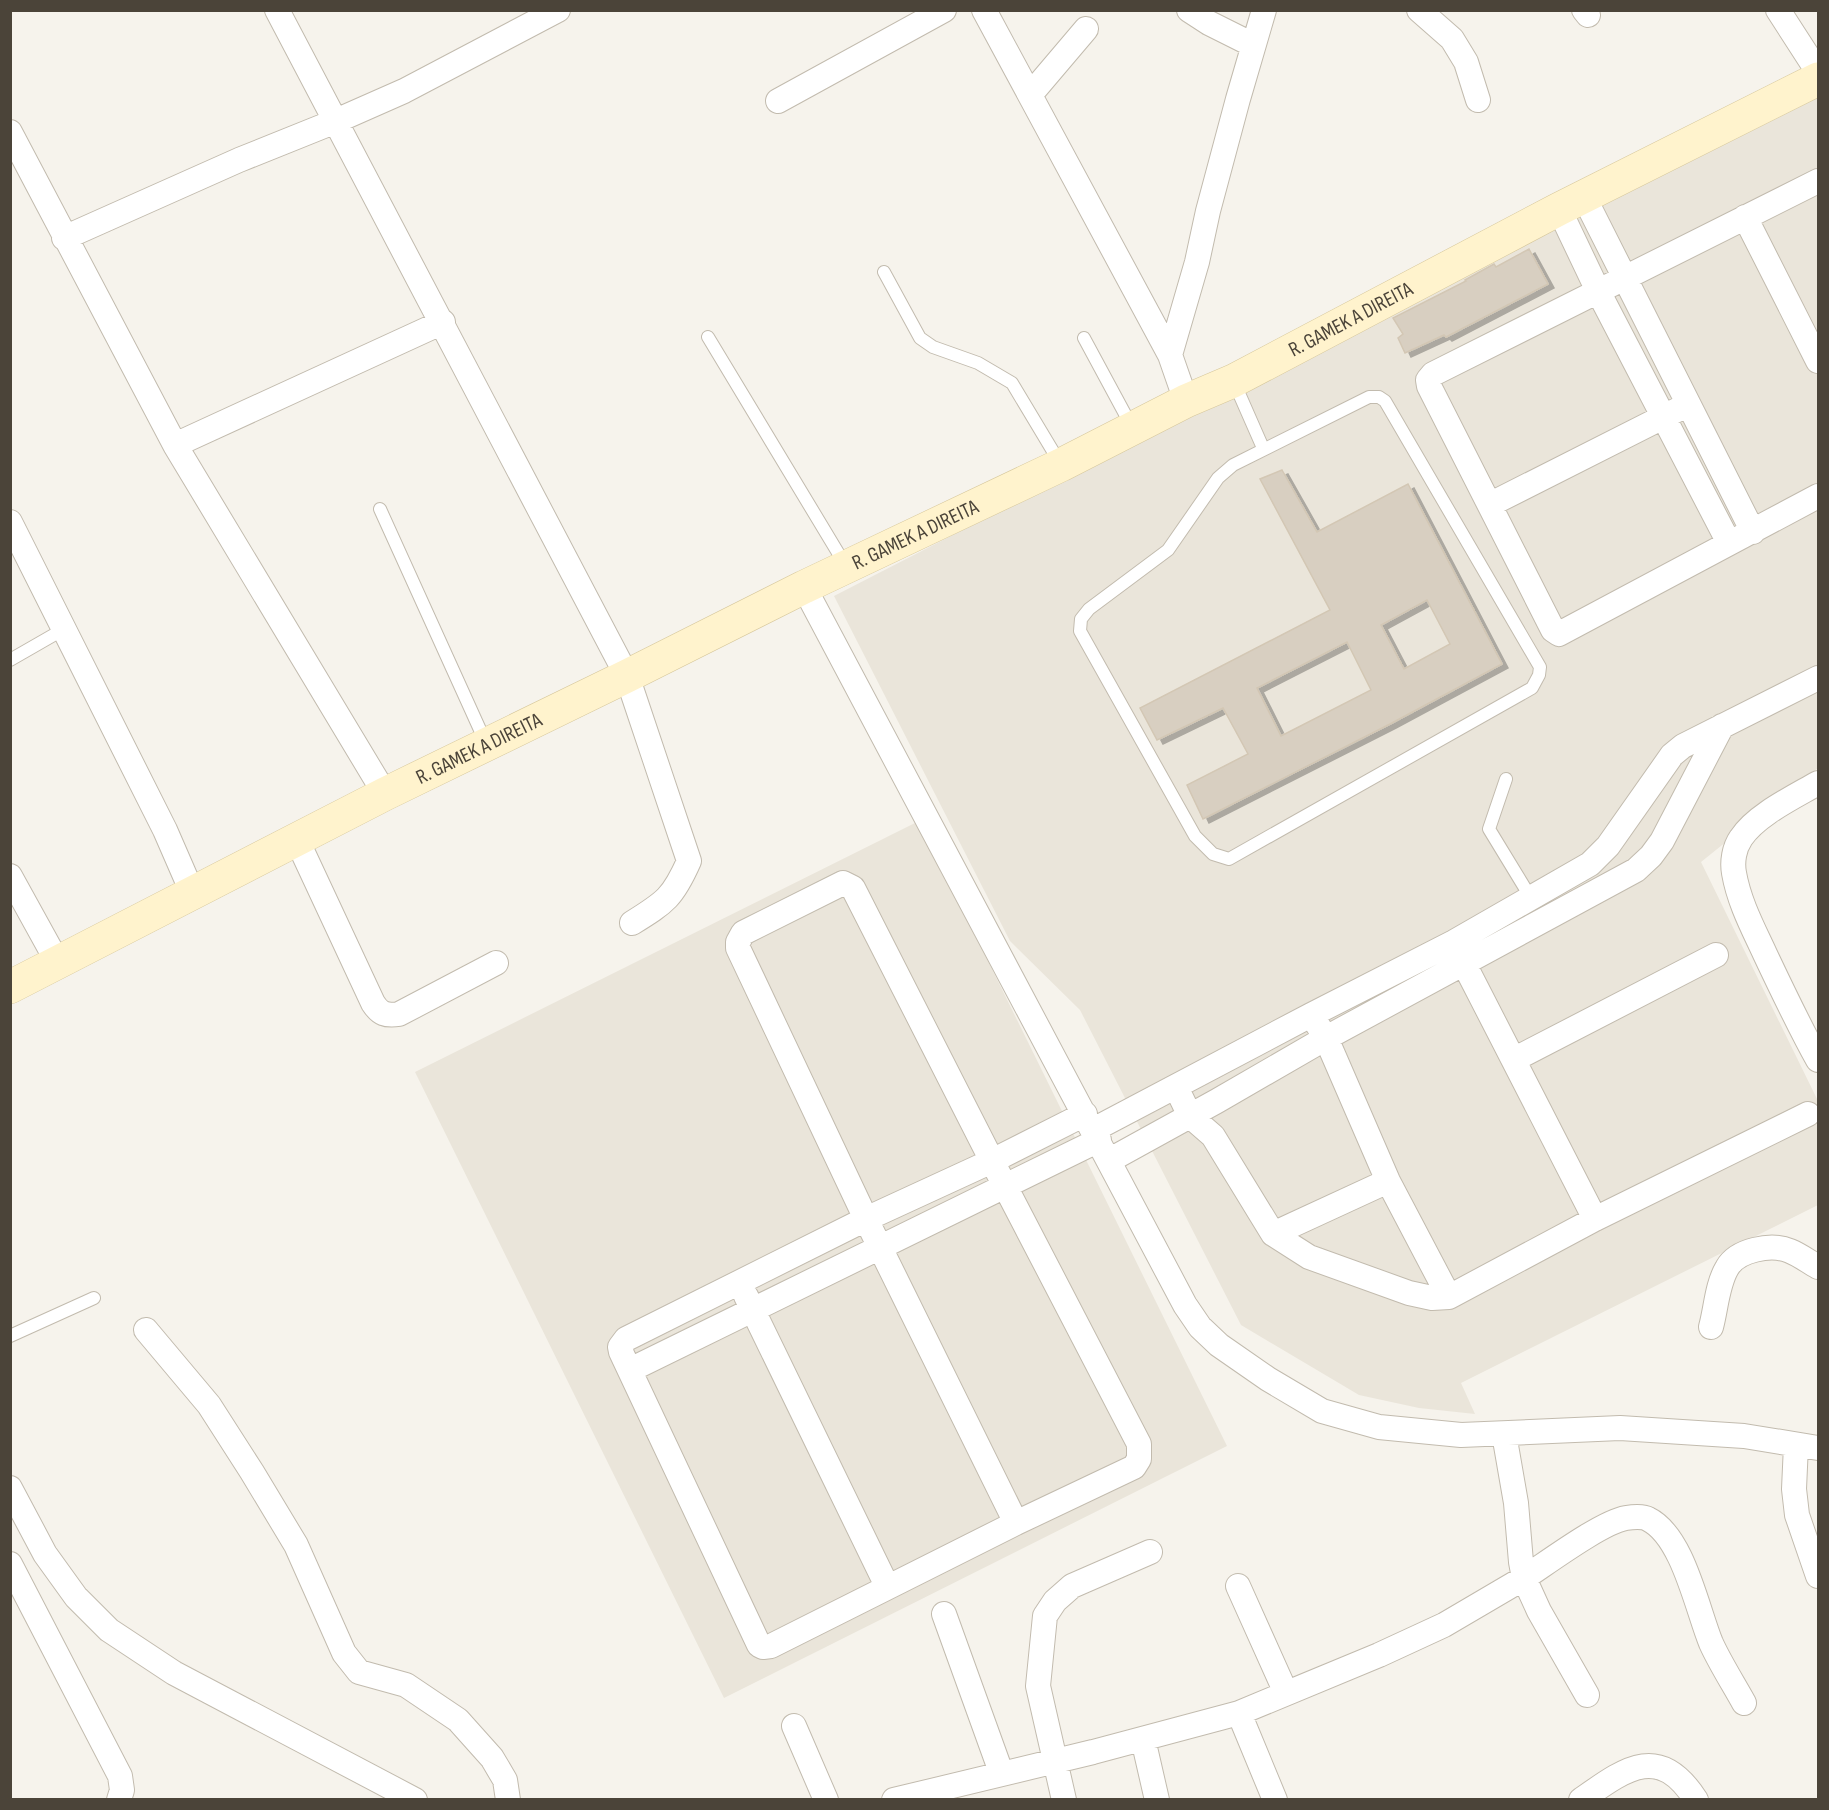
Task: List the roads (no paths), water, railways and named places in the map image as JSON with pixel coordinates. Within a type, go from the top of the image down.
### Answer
[{"type":"main road","name":"R. GAMEK A DIREITA","points":[[10,987],[385,794],[847,567],[1061,465],[1185,401],[1233,381],[1572,203],[1818,79]]},
{"type":"street","points":[[277,10],[627,676],[689,861],[678,886],[662,905],[632,922]]},
{"type":"street","points":[[778,101],[944,10]]},
{"type":"street","points":[[984,10],[1170,356],[1185,401]]},
{"type":"street","points":[[1189,10],[1209,23],[1253,45]]},
{"type":"street","points":[[1170,356],[1264,10]]},
{"type":"street","points":[[1419,10],[1452,39],[1466,62],[1478,100]]},
{"type":"street","points":[[1778,10],[1818,72]]},
{"type":"street","points":[[64,238],[239,160],[336,122],[404,91],[548,13]]},
{"type":"street","points":[[1030,95],[1086,29]]},
{"type":"street","points":[[10,132],[175,445],[385,794]]},
{"type":"street","points":[[1818,181],[1430,377],[1429,386],[1491,504],[1553,630],[1559,634],[1818,496]]},
{"type":"street","points":[[1572,203],[1625,278],[1753,532]]},
{"type":"street","points":[[1572,203],[1598,291],[1729,543]]},
{"type":"street","points":[[1745,217],[1818,361]]},
{"type":"street","points":[[175,445],[442,322]]},
{"type":"street","points":[[1491,504],[1689,404]]},
{"type":"street","points":[[10,522],[165,830],[192,892]]},
{"type":"street","points":[[804,588],[1185,1305],[1200,1327],[1220,1345],[1268,1379],[1322,1411],[1379,1427],[1461,1435],[1620,1428],[1744,1436],[1807,1447],[1794,1489],[1797,1515],[1818,1576]]},
{"type":"street","points":[[630,1371],[1005,1187],[1097,1136],[1176,1087],[1311,1014],[1454,942],[1531,898],[1600,856],[1672,755],[1683,746],[1818,678]]},
{"type":"street","points":[[1016,1523],[866,1220],[738,948],[738,942],[743,933],[843,883],[853,888],[992,1161],[1005,1187],[1139,1444],[1140,1452],[1134,1467],[887,1586],[771,1646],[763,1647],[759,1645],[621,1352],[620,1347],[626,1340],[866,1220],[992,1161],[1190,1116],[1326,1038],[1636,870],[1651,856],[1662,841],[1722,726]]},
{"type":"street","points":[[1818,783],[1756,822],[1741,837],[1735,850],[1734,872],[1744,909],[1794,1017],[1818,1060]]},
{"type":"street","points":[[297,840],[373,1004],[379,1012],[390,1016],[399,1014],[496,963]]},
{"type":"street","points":[[10,876],[58,963]]},
{"type":"street","points":[[1454,942],[1595,1219]]},
{"type":"street","points":[[1515,1059],[1716,955]]},
{"type":"street","points":[[1311,1014],[1326,1038],[1388,1181],[1449,1297]]},
{"type":"street","points":[[1205,1072],[1217,1101],[1214,1136]]},
{"type":"street","points":[[1176,1087],[1190,1116],[1214,1136],[1273,1234],[1309,1257],[1409,1293],[1432,1298],[1449,1297],[1595,1219],[1808,1114]]},
{"type":"street","points":[[1273,1234],[1388,1181]]},
{"type":"street","points":[[1711,1327],[1723,1277],[1728,1266],[1740,1254],[1761,1248],[1788,1250],[1818,1267]]},
{"type":"street","points":[[740,1283],[887,1586]]},
{"type":"street","points":[[146,1330],[209,1405],[297,1545],[344,1653],[359,1672],[406,1685],[458,1720],[492,1758],[505,1780],[508,1800]]},
{"type":"street","points":[[1504,1434],[1516,1503],[1524,1578],[1539,1611],[1587,1695]]},
{"type":"street","points":[[10,1488],[45,1554],[76,1596],[109,1630],[174,1673],[416,1800]]},
{"type":"street","points":[[894,1800],[1239,1713],[1379,1655],[1444,1625],[1524,1578],[1595,1532],[1624,1518],[1647,1518],[1661,1528],[1673,1542],[1696,1598],[1711,1643],[1744,1703]]},
{"type":"street","points":[[1064,1800],[1038,1686],[1045,1616],[1054,1601],[1071,1586],[1150,1552]]},
{"type":"street","points":[[10,1564],[120,1776],[122,1790],[119,1800]]},
{"type":"street","points":[[1238,1586],[1286,1693]]},
{"type":"street","points":[[944,1614],[1001,1772]]},
{"type":"street","points":[[1239,1713],[1275,1800]]},
{"type":"street","points":[[794,1726],[826,1800]]},
{"type":"street","points":[[1143,1738],[1157,1800]]},
{"type":"street","points":[[1581,1800],[1611,1778],[1631,1767],[1648,1765],[1662,1768],[1673,1774],[1687,1785],[1696,1800]]},
{"type":"lane","points":[[884,272],[920,338],[933,347],[978,363],[1012,383],[1061,465]]},
{"type":"lane","points":[[708,337],[847,567]]},
{"type":"lane","points":[[1084,338],[1132,429]]},
{"type":"lane","points":[[1233,381],[1263,448]]},
{"type":"lane","points":[[1369,397],[1379,397],[1385,401],[1540,667],[1539,675],[1532,688],[1228,859],[1214,854],[1195,836],[1080,631],[1080,619],[1089,609],[1168,550],[1218,478],[1233,465],[1263,448],[1369,397]]},
{"type":"lane","points":[[380,509],[487,744]]},
{"type":"lane","points":[[10,660],[64,629]]},
{"type":"lane","points":[[1506,779],[1489,829],[1531,898]]},
{"type":"lane","points":[[10,1336],[94,1298]]}]
